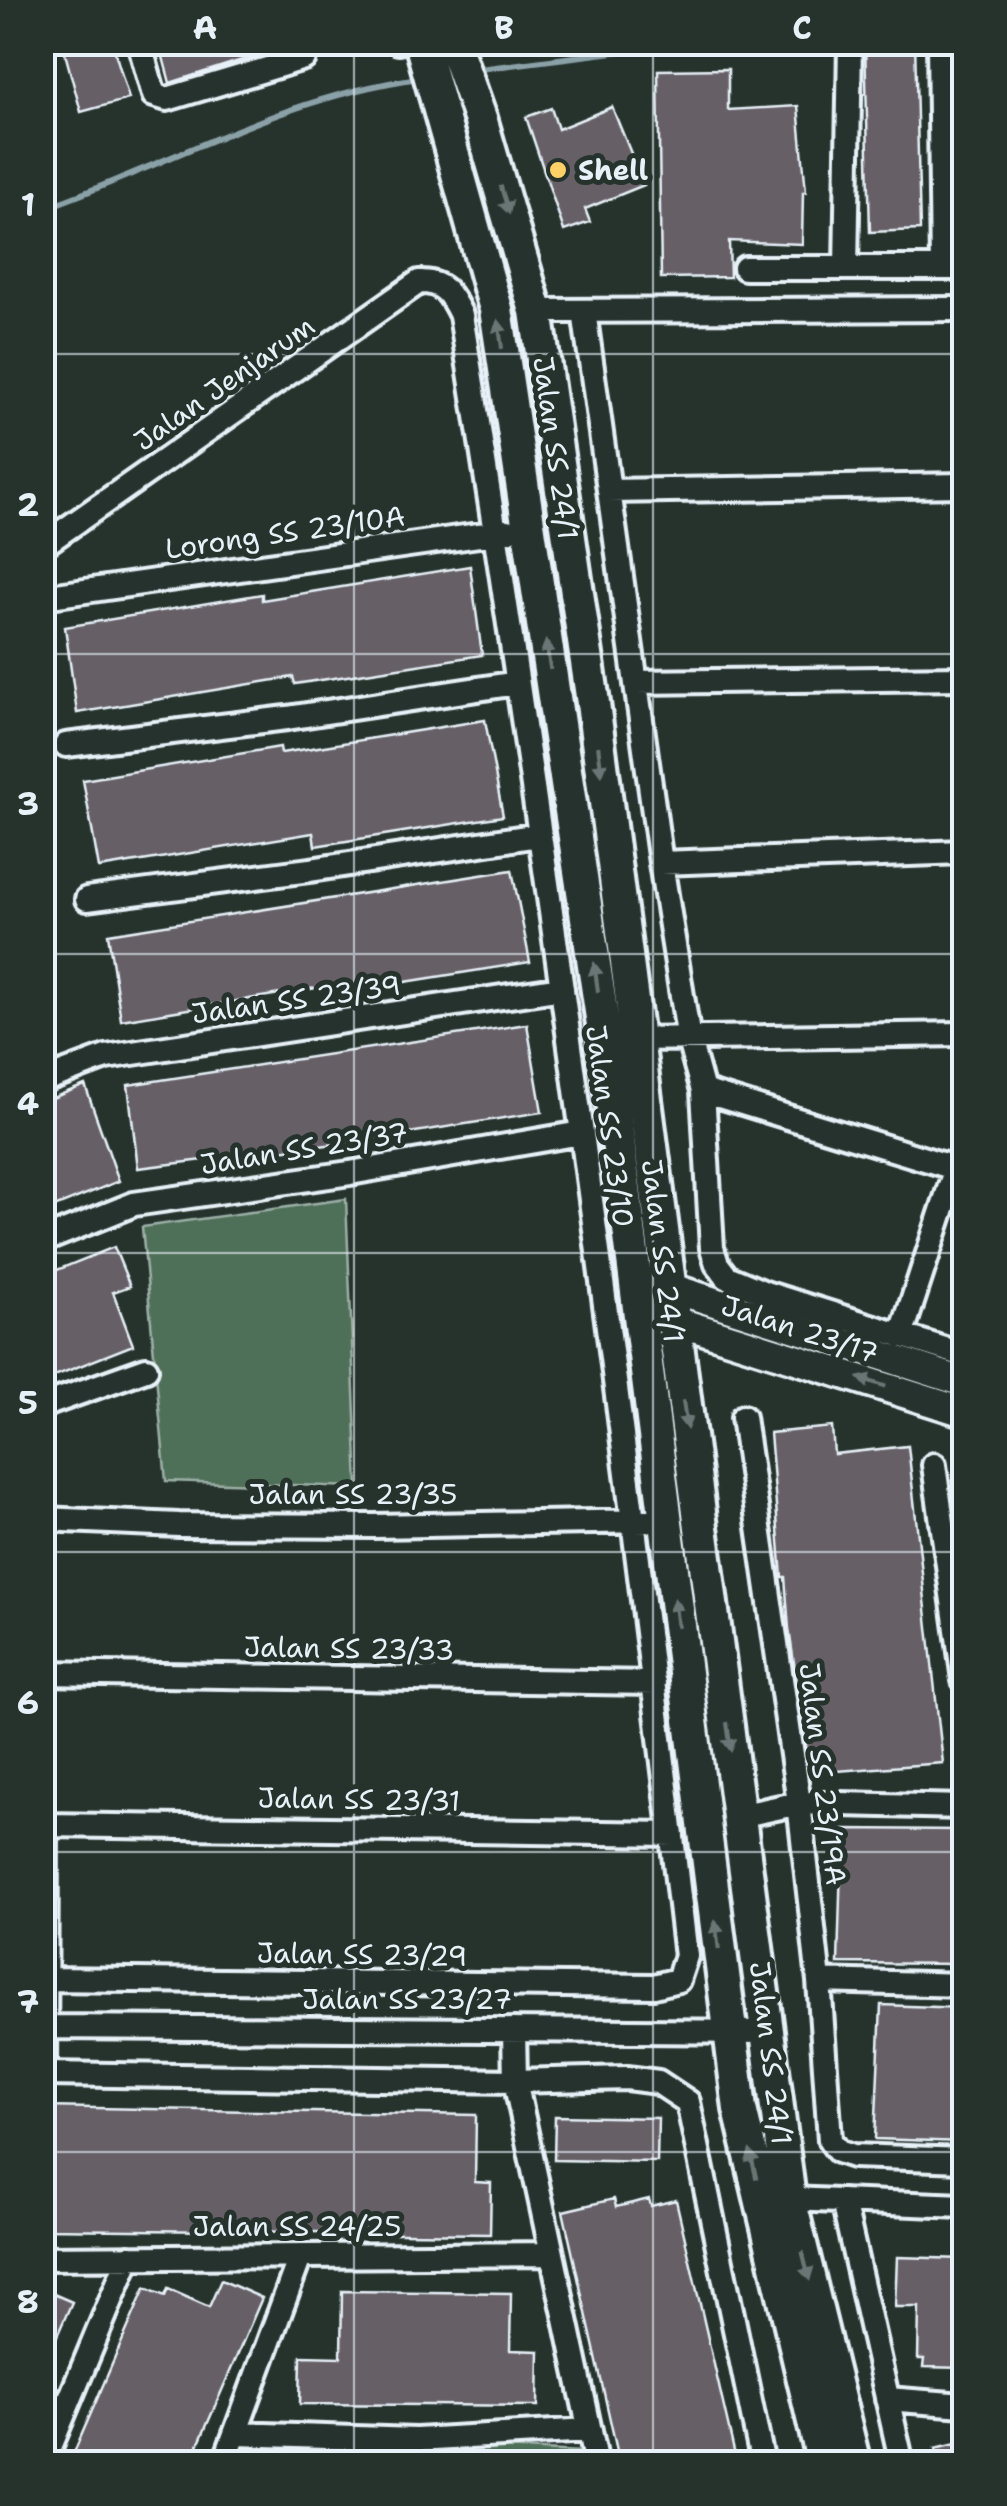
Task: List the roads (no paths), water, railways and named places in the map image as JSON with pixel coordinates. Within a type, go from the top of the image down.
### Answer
[{"type":"main road","name":"Jalan SS 24/1","points":[[420,42],[496,310],[512,530],[605,1038],[636,1297],[650,1521],[744,2126],[824,2464]]},
{"type":"main road","name":"Jalan SS 24/1","points":[[453,42],[536,312],[593,703],[789,2198],[854,2464]]},
{"type":"street","points":[[139,42],[154,95],[167,99],[304,58],[299,42]]},
{"type":"street","points":[[745,268],[953,268],[939,42]]},
{"type":"street","points":[[846,268],[850,44]]},
{"type":"street","name":"Jalan Jenjarum","points":[[42,546],[419,282],[443,286]]},
{"type":"street","name":"Jalan SS 23/10","points":[[443,286],[461,315],[512,530],[517,683],[581,1133],[650,1521],[654,1683],[686,1956],[678,1980]]},
{"type":"street","points":[[536,312],[964,310]]},
{"type":"street","points":[[584,311],[661,863],[702,1091],[712,1248],[717,1264],[727,1277],[765,1293],[964,1355]]},
{"type":"street","points":[[609,490],[964,485]]},
{"type":"street","name":"Lorong SS 23/10A","points":[[50,596],[512,530]]},
{"type":"street","points":[[636,682],[964,678]]},
{"type":"street","points":[[66,745],[287,718],[517,683]]},
{"type":"street","points":[[87,899],[539,835]]},
{"type":"street","points":[[661,863],[964,852]]},
{"type":"street","name":"Jalan SS 23/39","points":[[42,1081],[106,1058],[562,988]]},
{"type":"street","points":[[636,1039],[964,1034]]},
{"type":"street","points":[[702,1091],[960,1169],[901,1336]]},
{"type":"street","name":"Jalan SS 23/37","points":[[42,1241],[134,1204],[350,1173],[581,1133]]},
{"type":"street","name":"Jalan 23/17","points":[[636,1297],[964,1382]]},
{"type":"street","name":"Jalan 23/17","points":[[669,1303],[964,1412]]},
{"type":"street","points":[[42,1406],[146,1369]]},
{"type":"street","name":"Jalan SS 23/19A","points":[[743,1417],[799,1803],[819,1981],[830,2140],[838,2152],[853,2156],[964,2160]]},
{"type":"street","points":[[934,1465],[964,1680]]},
{"type":"street","name":"Jalan SS 23/35","points":[[42,1519],[354,1526],[650,1521]]},
{"type":"street","name":"Jalan SS 23/33","points":[[42,1673],[654,1683]]},
{"type":"street","points":[[739,1816],[799,1803],[964,1807]]},
{"type":"street","points":[[44,1821],[46,2074],[515,2082],[628,2078],[658,2082],[688,2102],[762,2464]]},
{"type":"street","name":"Jalan SS 23/31","points":[[44,1821],[672,1834]]},
{"type":"street","name":"Jalan SS 23/29","points":[[46,1979],[634,1986],[678,1980]]},
{"type":"street","points":[[819,1981],[964,1985]]},
{"type":"street","name":"Jalan SS 23/27","points":[[46,2027],[768,2032]]},
{"type":"street","points":[[514,2030],[515,2082],[597,2464]]},
{"type":"street","points":[[789,2198],[964,2206]]},
{"type":"street","points":[[843,2201],[902,2464]]},
{"type":"street","name":"Jalan SS 24/25","points":[[42,2258],[552,2254]]},
{"type":"street","points":[[43,2464],[129,2257]]},
{"type":"street","points":[[224,2464],[300,2257]]},
{"type":"street","points":[[887,2399],[964,2405]]},
{"type":"street","points":[[237,2434],[416,2440],[590,2430]]},
{"type":"street","points":[[407,2464],[416,2440]]},
{"type":"waterway","points":[[471,70],[693,42]]},
{"type":"waterway","points":[[42,209],[274,116],[369,87],[419,78]]},
{"type":"place","name":"Shell","points":[[558,170]]}]
